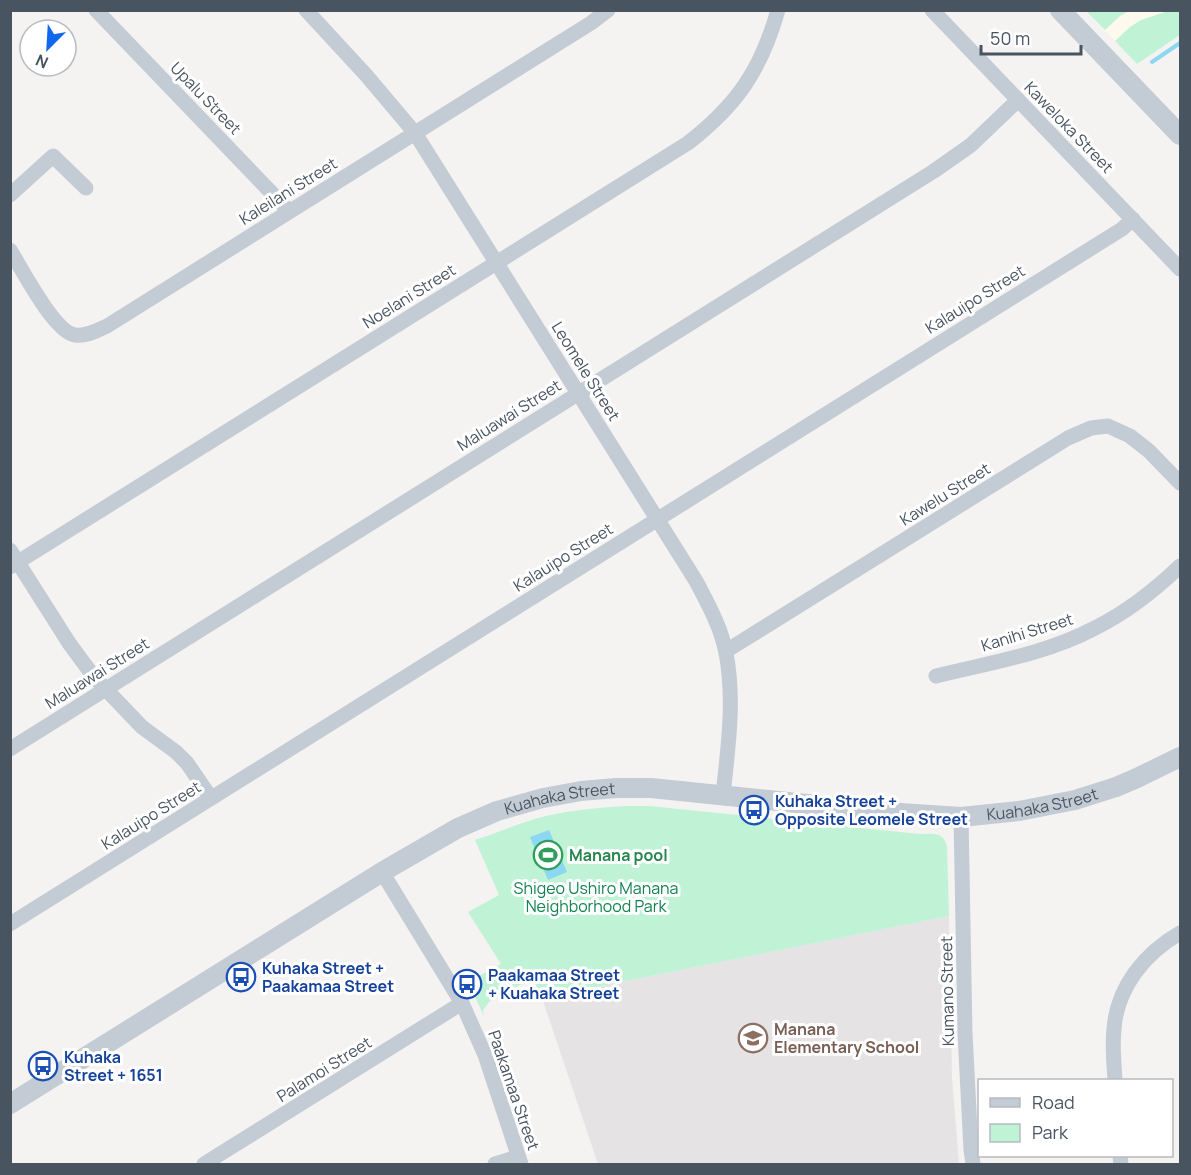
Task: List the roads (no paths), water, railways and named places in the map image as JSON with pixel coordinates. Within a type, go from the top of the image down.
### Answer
[{"type":"street","name":"Upalu Street","points":[[96,10],[290,211]]},
{"type":"street","name":"Leomele Street","points":[[306,10],[416,133],[708,603],[726,651],[730,681],[730,722],[723,795]]},
{"type":"street","name":"Kaleilani Street","points":[[10,250],[53,319],[75,335],[90,334],[107,326],[416,133],[608,10]]},
{"type":"street","name":"Noelani Street","points":[[13,560],[497,263],[665,158],[707,128],[734,101],[754,71],[765,50],[778,10]]},
{"type":"street","name":"Kaweloka Street","points":[[932,10],[1180,269]]},
{"type":"street","points":[[1060,10],[1180,135]]},
{"type":"street","name":"Maluawai Street","points":[[10,748],[934,171],[970,145],[1018,100]]},
{"type":"street","points":[[10,195],[53,156],[86,188]]},
{"type":"street","name":"Kalauipo Street","points":[[10,924],[1122,229],[1132,219]]},
{"type":"street","name":"Kawelu Street","points":[[726,651],[1068,438],[1091,428],[1108,426],[1130,436],[1149,451],[1180,483]]},
{"type":"street","points":[[13,560],[94,677],[142,727],[187,763],[211,798]]},
{"type":"street","name":"Kanihi Street","points":[[936,676],[1027,654],[1093,629],[1136,603],[1180,566]]},
{"type":"street","name":"Kuahaka Street","points":[[10,1104],[382,872],[458,828],[497,811],[543,798],[580,791],[651,788],[885,812],[961,817],[1019,811],[1075,800],[1116,787],[1180,757]]},
{"type":"street","name":"Kumano Street","points":[[961,817],[965,1033],[973,1164]]},
{"type":"street","name":"Paakamaa Street","points":[[382,872],[462,1003],[485,1055],[519,1160]]},
{"type":"street","points":[[1115,1079],[1114,1028],[1123,993],[1131,977],[1153,951],[1180,933]]},
{"type":"street","name":"Palamoi Street","points":[[204,1164],[462,1003]]},
{"type":"street","points":[[495,1164],[519,1160]]},
{"type":"water","name":"Manana pool","points":[[549,830],[567,872],[548,880],[530,837]]},
{"type":"waterway","points":[[1152,62],[1180,43]]},
{"type":"place","name":"Kuhaka Street + Opposite Leomele Street","points":[[754,810]]},
{"type":"place","name":"Manana pool","points":[[548,855]]},
{"type":"place","name":"Kuhaka Street + Paakamaa Street","points":[[241,977]]},
{"type":"place","name":"Paakamaa Street + Kuahaka Street","points":[[467,984]]},
{"type":"place","name":"Manana Elementary School","points":[[753,1038]]},
{"type":"place","name":"Kuhaka Street + 1651","points":[[43,1066]]},
{"type":"park label","name":"Shigeo Ushiro Manana Neighborhood Park","points":[[596,897]]}]
